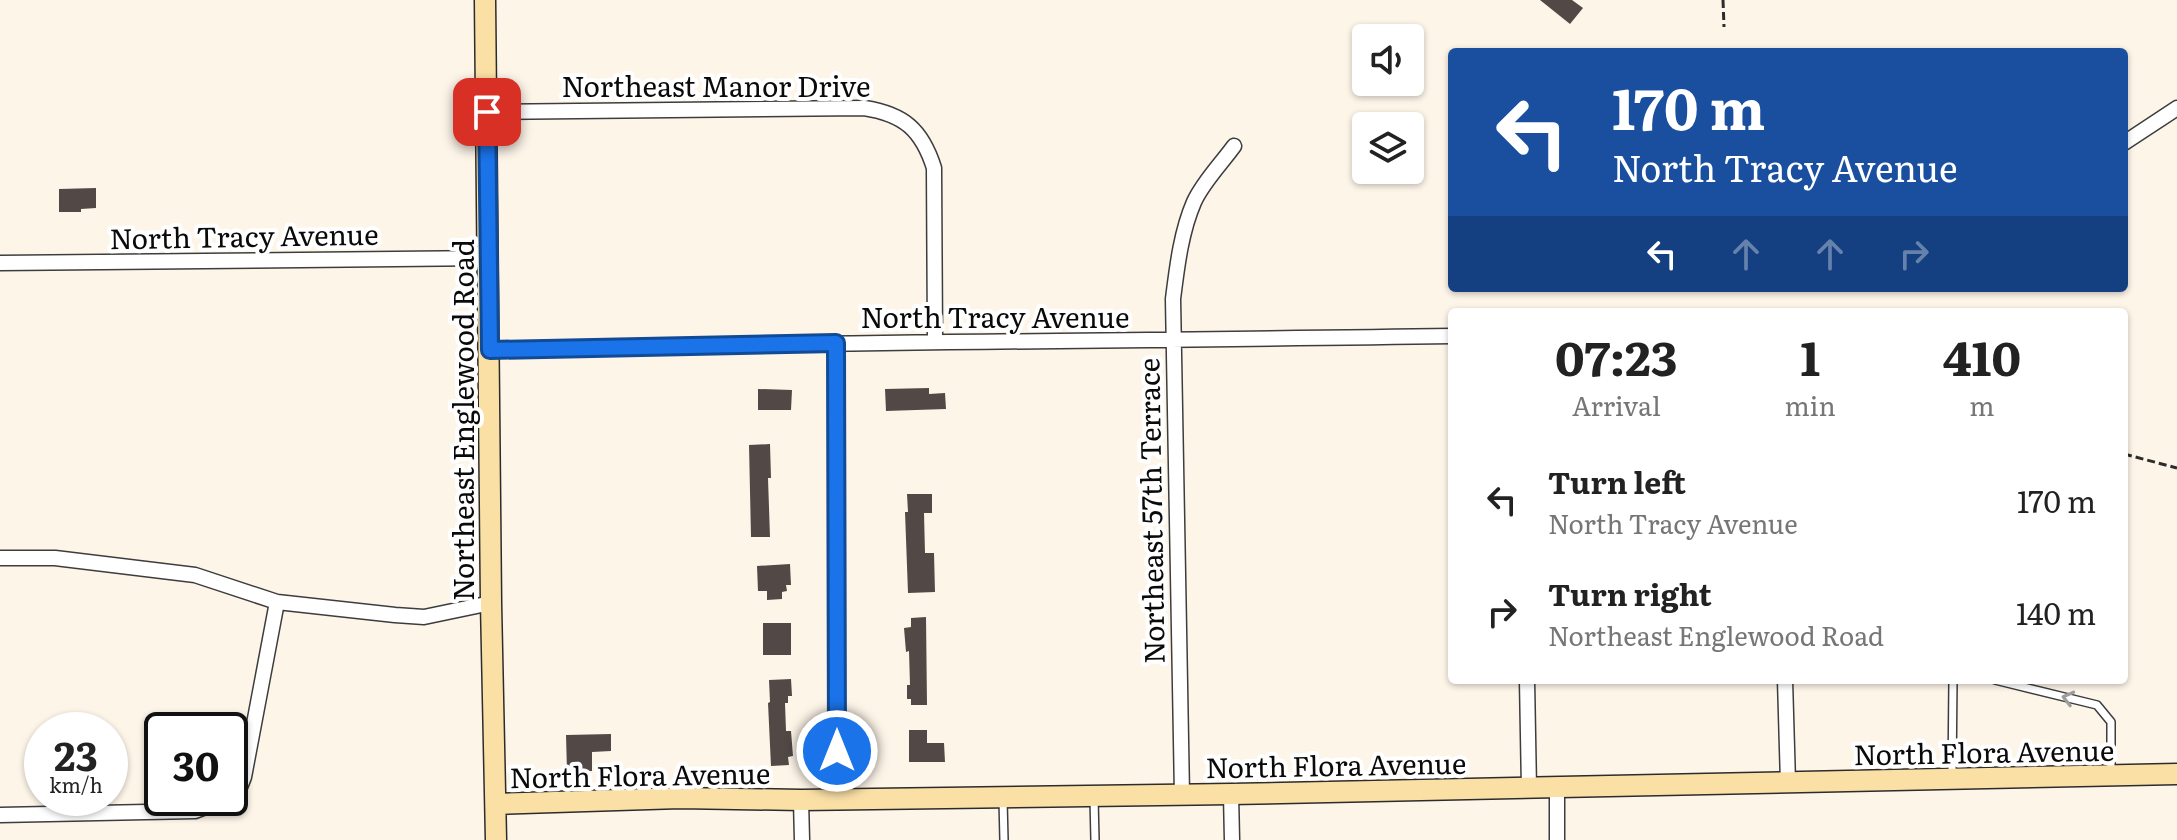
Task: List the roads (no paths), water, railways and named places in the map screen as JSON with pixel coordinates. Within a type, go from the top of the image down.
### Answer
[{"type":"street","name":"Northeast Englewood Road","points":[[485,0],[496,840]]},
{"type":"street","name":"Northeast Manor Drive","points":[[487,112],[864,108],[884,111],[902,119],[918,132],[934,168],[935,341]]},
{"type":"street","points":[[2128,140],[2177,108]]},
{"type":"street","name":"Northeast 57th Terrace","points":[[1182,795],[1172,341],[1174,288],[1184,232],[1195,200],[1234,146]]},
{"type":"street","name":"North Tracy Avenue","points":[[0,263],[489,258]]},
{"type":"street","name":"North Tracy Avenue","points":[[490,350],[935,341],[1448,336]]},
{"type":"street","points":[[836,343],[837,800]]},
{"type":"street","points":[[0,558],[55,558],[195,575],[277,602],[424,617],[491,603]]},
{"type":"street","points":[[248,756],[277,602]]},
{"type":"street","points":[[1527,684],[1529,789]]},
{"type":"street","points":[[1785,684],[1788,783]]},
{"type":"street","name":"North Flora Avenue","points":[[496,804],[680,798],[837,800],[1529,789],[2177,774]]},
{"type":"street","points":[[1557,788],[1557,840]]},
{"type":"street","points":[[1231,794],[1232,840]]},
{"type":"street","points":[[801,800],[802,840]]},
{"type":"street","points":[[0,815],[144,812]]},
{"type":"lane","points":[[1952,780],[1953,684]]},
{"type":"lane","points":[[2011,684],[2097,705],[2111,722],[2111,776]]},
{"type":"lane","points":[[1094,796],[1095,840]]},
{"type":"lane","points":[[1003,797],[1004,840]]}]
